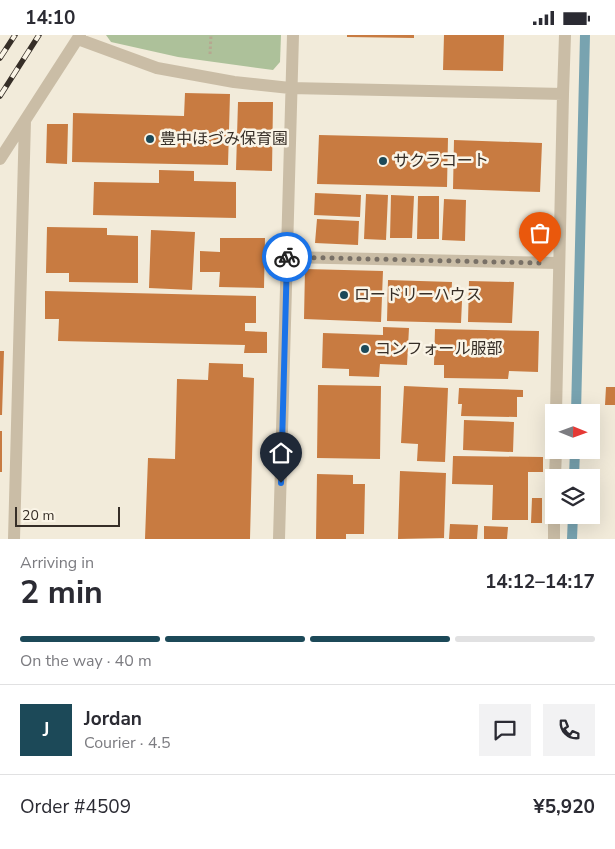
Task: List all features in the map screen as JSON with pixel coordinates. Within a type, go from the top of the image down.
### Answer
[{"type":"street","points":[[279,539],[290,88],[293,35]]},
{"type":"street","points":[[556,404],[566,35]]},
{"type":"street","points":[[0,159],[79,37],[157,68],[234,82],[290,88],[563,94]]},
{"type":"street","points":[[14,539],[25,120]]},
{"type":"street","points":[[286,257],[559,263]]},
{"type":"street","points":[[554,524],[554,539]]},
{"type":"green space","points":[[106,35],[281,35],[280,62],[273,70],[178,57],[111,42]]},
{"type":"building","points":[[347,35],[414,35],[414,38],[347,37]]},
{"type":"building","points":[[444,35],[504,35],[503,71],[443,70]]},
{"type":"building","name":"豊中ほづみ保育園","points":[[185,93],[230,94],[228,165],[72,162],[73,113],[184,116]]},
{"type":"building","points":[[238,102],[273,102],[272,171],[236,170]]},
{"type":"building","points":[[47,124],[68,124],[67,164],[46,163]]},
{"type":"building","name":"サクラコート","points":[[319,135],[448,138],[447,187],[317,184]]},
{"type":"building","points":[[454,140],[542,143],[540,192],[453,189]]},
{"type":"building","points":[[159,170],[194,171],[194,181],[236,182],[236,218],[93,215],[94,182],[159,183]]},
{"type":"building","points":[[315,193],[361,195],[360,217],[314,215]]},
{"type":"building","points":[[366,194],[388,195],[386,240],[364,239]]},
{"type":"building","points":[[391,195],[414,196],[412,238],[390,238]]},
{"type":"building","points":[[418,196],[439,196],[439,239],[417,239]]},
{"type":"building","points":[[444,199],[466,200],[465,241],[442,240]]},
{"type":"building","points":[[317,219],[359,221],[358,245],[315,243]]},
{"type":"building","points":[[47,227],[107,228],[107,235],[138,236],[138,283],[69,282],[69,273],[46,273]]},
{"type":"building","points":[[151,230],[195,232],[192,290],[149,288]]},
{"type":"building","points":[[220,238],[265,238],[264,288],[219,287],[220,272],[200,272],[200,251],[220,252]]},
{"type":"building","name":"ロードリーハウス","points":[[305,269],[383,271],[381,322],[304,319]]},
{"type":"building","points":[[388,280],[452,282],[451,300],[462,301],[461,323],[387,321]]},
{"type":"building","points":[[469,281],[514,282],[512,323],[468,322]]},
{"type":"building","points":[[45,291],[256,296],[256,323],[245,323],[245,331],[267,332],[267,353],[244,353],[245,345],[58,341],[59,319],[45,319]]},
{"type":"building","name":"コンフォール服部","points":[[383,327],[409,328],[407,365],[380,364],[379,377],[349,376],[349,369],[322,368],[323,333],[383,335]]},
{"type":"building","points":[[435,329],[539,331],[538,372],[509,371],[508,379],[444,378],[444,365],[434,365]]},
{"type":"building","points":[[0,351],[4,351],[2,415],[0,415]]},
{"type":"building","points":[[209,363],[243,364],[243,377],[254,378],[250,539],[145,539],[148,458],[175,459],[177,379],[208,380]]},
{"type":"building","points":[[318,385],[381,386],[380,459],[317,458]]},
{"type":"building","points":[[404,386],[448,388],[445,462],[417,461],[418,444],[401,443]]},
{"type":"building","points":[[606,387],[615,387],[615,405],[605,405]]},
{"type":"building","points":[[459,388],[523,390],[523,397],[517,397],[517,417],[461,416],[462,404],[458,404]]},
{"type":"building","points":[[464,420],[514,422],[513,452],[463,450]]},
{"type":"building","points":[[0,431],[2,431],[2,472],[0,472]]},
{"type":"building","points":[[453,456],[543,457],[543,472],[528,472],[528,520],[492,520],[493,485],[452,484]]},
{"type":"building","points":[[400,471],[446,473],[444,538],[398,539]]},
{"type":"building","points":[[317,474],[353,475],[353,484],[365,484],[364,534],[346,534],[346,539],[316,539]]},
{"type":"building","points":[[532,498],[542,498],[542,523],[531,523]]},
{"type":"building","points":[[450,524],[478,525],[477,539],[449,539]]},
{"type":"building","points":[[484,526],[508,527],[507,539],[484,539]]},
{"type":"waterway","points":[[576,404],[585,35]]},
{"type":"waterway","points":[[574,469],[575,459]]},
{"type":"waterway","points":[[572,539],[573,524]]},
{"type":"railway","points":[[0,58],[15,35]]},
{"type":"railway","points":[[0,96],[39,35]]},
{"type":"way so far","points":[[287,257],[540,263]]},
{"type":"place","name":"豊中ほづみ保育園","points":[[150,139]]},
{"type":"place","name":"サクラコート","points":[[383,161]]},
{"type":"place","name":"ロードリーハウス","points":[[344,295]]},
{"type":"place","name":"コンフォール服部","points":[[365,349]]},
{"type":"route","points":[[281,483],[287,257]]}]
